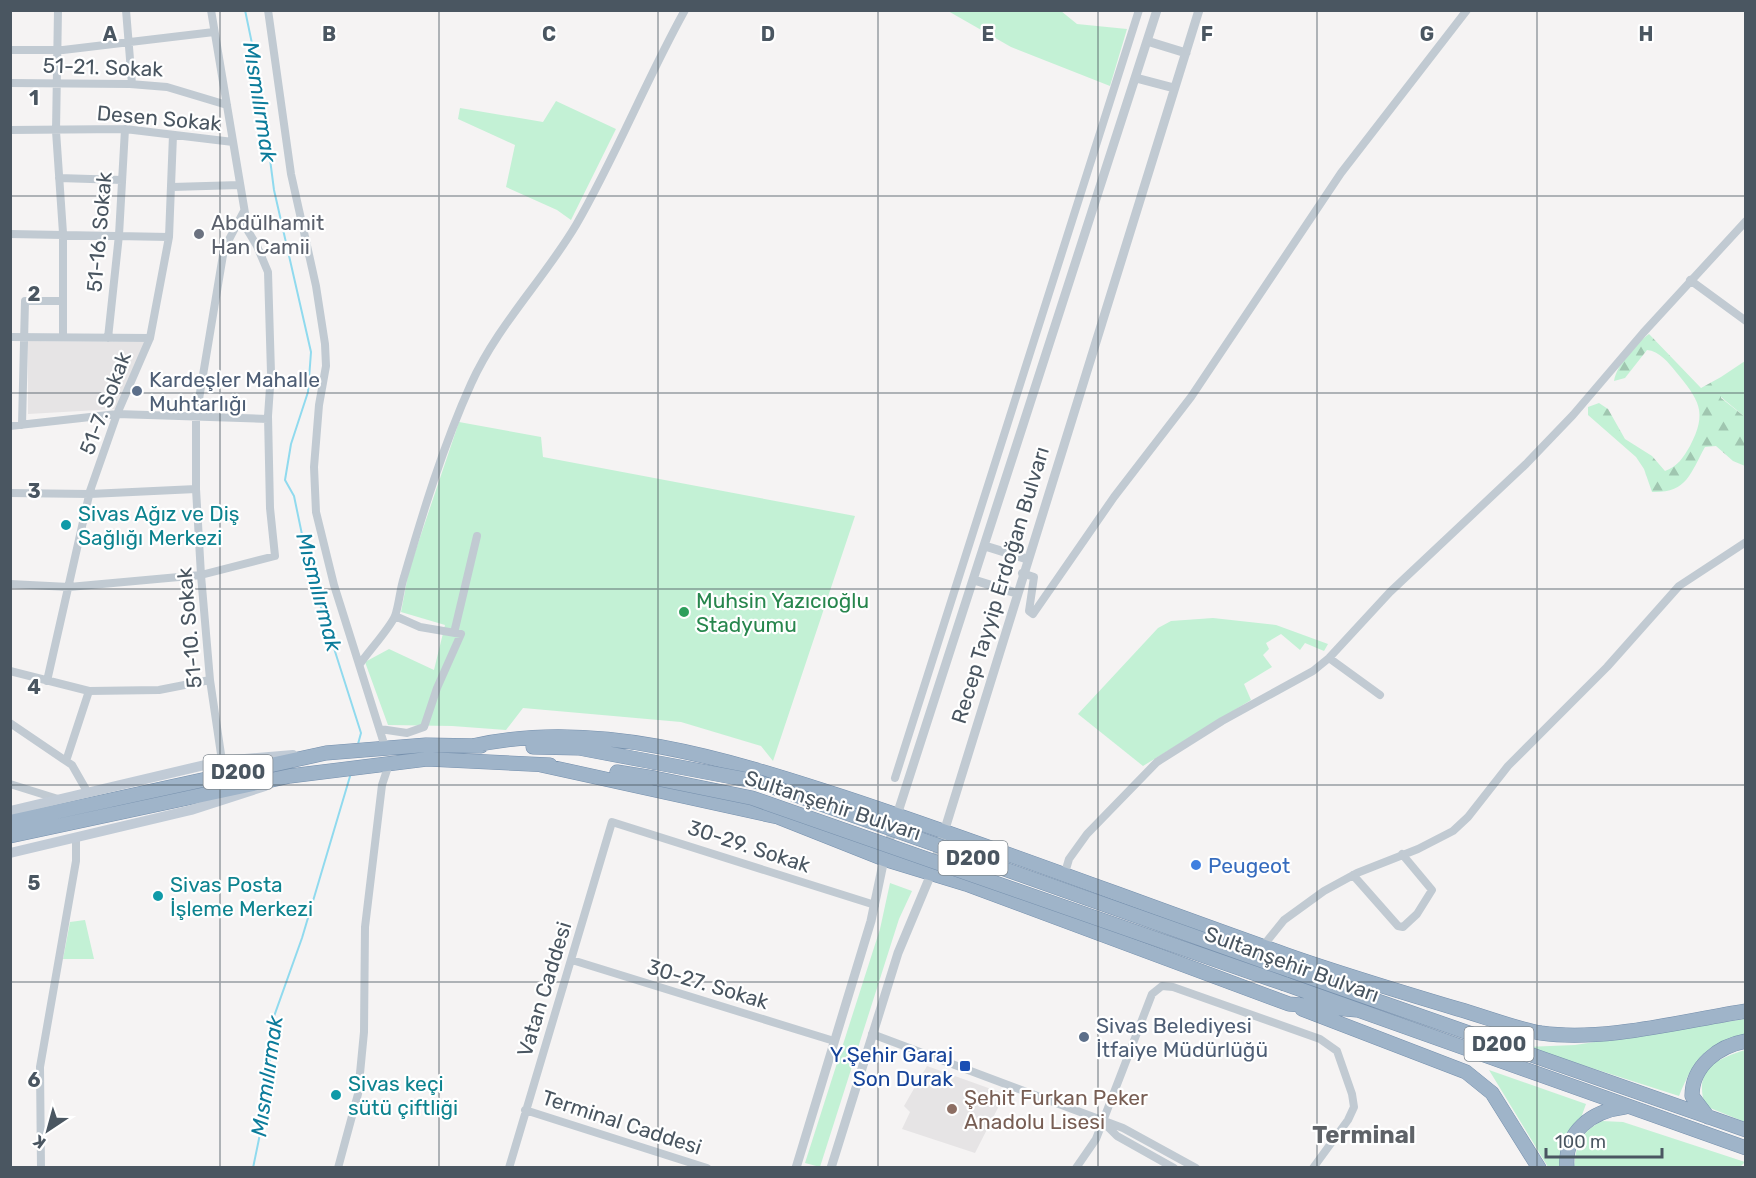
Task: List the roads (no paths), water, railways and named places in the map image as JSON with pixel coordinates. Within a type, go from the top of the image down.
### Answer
[{"type":"highway","points":[[472,746],[500,740],[572,738],[698,753],[897,815],[1359,980],[1544,1033],[1579,1035],[1621,1031],[1746,1011]]},
{"type":"highway","name":"Sultanşehir Bulvarı","points":[[10,836],[326,753],[426,745],[579,748],[759,782],[1740,1129]]},
{"type":"highway","name":"Sultanşehir Bulvarı","points":[[10,822],[290,776],[427,759],[578,766],[654,778],[752,798],[1746,1148]]},
{"type":"highway","points":[[541,765],[778,817],[884,859],[966,884],[1466,1072],[1492,1093],[1539,1167]]},
{"type":"highway","points":[[1359,980],[1541,1059]]},
{"type":"highway","points":[[1289,1004],[1357,1010]]},
{"type":"highway","points":[[1710,1118],[1692,1096],[1699,1070],[1719,1050],[1746,1041]]},
{"type":"highway","points":[[1567,1167],[1570,1144],[1586,1122],[1605,1110],[1626,1107]]},
{"type":"main road","points":[[10,811],[222,761],[326,753]]},
{"type":"main road","points":[[10,853],[217,803],[290,776]]},
{"type":"street","points":[[58,10],[56,131],[63,233],[63,337]]},
{"type":"street","points":[[126,10],[132,84]]},
{"type":"street","points":[[10,584],[69,587],[201,575],[275,556],[270,508],[268,419],[271,373],[268,272],[258,246],[248,231],[211,10]]},
{"type":"street","points":[[268,10],[291,174],[316,286],[325,344],[326,366],[319,405],[314,467],[316,512],[333,585],[380,729],[380,750]]},
{"type":"street","points":[[360,664],[395,616],[403,580],[428,499],[471,382],[500,335],[551,264],[590,200],[685,10]]},
{"type":"street","points":[[896,778],[1139,10]]},
{"type":"street","name":"Recep Tayyip Erdoğan Bulvarı","points":[[796,1167],[875,905],[884,859],[897,815],[1157,10]]},
{"type":"street","name":"Recep Tayyip Erdoğan Bulvarı","points":[[831,1167],[898,953],[931,874],[1022,573],[1199,10]]},
{"type":"street","points":[[1022,573],[1034,577],[1029,611],[1033,614],[1114,497],[1191,397],[1341,173],[1467,10]]},
{"type":"street","points":[[10,50],[58,50],[129,44],[214,32]]},
{"type":"street","points":[[1147,41],[1186,53]]},
{"type":"street","points":[[1126,53],[1142,59]]},
{"type":"street","points":[[1136,78],[1174,88]]},
{"type":"street","name":"51-21. Sokak","points":[[10,83],[132,84],[178,89],[227,105]]},
{"type":"street","name":"Desen Sokak","points":[[10,130],[124,129],[233,142]]},
{"type":"street","name":"51-16. Sokak","points":[[108,338],[119,236],[124,129]]},
{"type":"street","name":"51-7. Sokak","points":[[47,681],[90,494],[117,414],[150,338],[168,237],[173,135]]},
{"type":"street","points":[[59,178],[122,180]]},
{"type":"street","points":[[172,187],[240,185]]},
{"type":"street","name":"51-10. Sokak","points":[[222,761],[210,681],[201,575],[196,489],[196,417],[224,249],[244,211]]},
{"type":"street","points":[[1064,876],[1069,859],[1087,834],[1157,762],[1222,721],[1313,671],[1329,658],[1390,592],[1427,560],[1550,440],[1690,280],[1746,221]]},
{"type":"street","points":[[10,234],[63,233],[168,237]]},
{"type":"street","points":[[1690,280],[1746,321]]},
{"type":"street","points":[[22,425],[22,337],[25,301],[62,301]]},
{"type":"street","points":[[10,337],[150,338]]},
{"type":"street","points":[[10,426],[117,414],[268,419]]},
{"type":"street","points":[[10,493],[90,494],[196,489]]},
{"type":"street","points":[[454,633],[477,537]]},
{"type":"street","points":[[1263,946],[1284,920],[1324,891],[1353,875],[1453,831],[1468,817],[1508,766],[1607,666],[1679,586],[1746,542]]},
{"type":"street","points":[[985,546],[1027,559]]},
{"type":"street","points":[[967,556],[980,561]]},
{"type":"street","points":[[974,580],[1016,593]]},
{"type":"street","points":[[380,729],[407,733],[424,727],[437,688],[461,634],[420,627],[395,616]]},
{"type":"street","points":[[1329,658],[1380,695]]},
{"type":"street","points":[[10,671],[88,691],[159,690],[210,681]]},
{"type":"street","points":[[66,760],[88,691]]},
{"type":"street","points":[[10,723],[72,765],[88,793]]},
{"type":"street","points":[[338,1167],[358,1094],[364,1032],[365,927],[382,784],[389,764]]},
{"type":"street","points":[[10,784],[60,800]]},
{"type":"street","name":"30-29. Sokak","points":[[612,822],[875,905]]},
{"type":"street","name":"Vatan Caddesi","points":[[509,1167],[612,822]]},
{"type":"street","points":[[41,1167],[40,1067],[69,906],[76,861],[76,837]]},
{"type":"street","points":[[1353,875],[1398,926],[1403,927],[1416,914],[1432,890],[1402,854]]},
{"type":"street","name":"30-27. Sokak","points":[[572,960],[834,1041]]},
{"type":"street","points":[[1076,1167],[1096,1139],[1152,994],[1162,986],[1173,987],[1320,1039],[1337,1051],[1352,1094],[1354,1107],[1348,1120],[1313,1167]]},
{"type":"street","points":[[872,1034],[1123,1128],[1196,1167]]},
{"type":"street","name":"Terminal Caddesi","points":[[525,1110],[707,1167]]},
{"type":"street","points":[[1102,1121],[1117,1136],[1174,1167]]},
{"type":"waterway","name":"Mısmılırmak","points":[[245,10],[260,82],[274,190],[311,352],[308,392],[291,444],[285,480],[294,496],[310,573],[361,733],[358,744]]},
{"type":"waterway","name":"Mısmılırmak","points":[[253,1168],[267,1100],[272,1022],[302,938],[351,773]]},
{"type":"place","name":"Abdülhamit Han Camii","points":[[199,234]]},
{"type":"place","name":"Kardeşler Mahalle Muhtarlığı","points":[[137,391]]},
{"type":"place","name":"Sivas Ağız ve Diş Sağlığı Merkezi","points":[[66,525]]},
{"type":"place","name":"Muhsin Yazıcıoğlu Stadyumu","points":[[684,612]]},
{"type":"place","name":"Peugeot","points":[[1196,865]]},
{"type":"place","name":"Sivas Posta İşleme Merkezi","points":[[158,896]]},
{"type":"place","name":"Sivas Belediyesi İtfaiye Müdürlüğü","points":[[1084,1037]]},
{"type":"place","name":"Y.Şehir Garaj Son Durak","points":[[965,1066]]},
{"type":"place","name":"Sivas keçi sütü çiftliği","points":[[336,1095]]},
{"type":"place","name":"Şehit Furkan Peker Anadolu Lisesi","points":[[952,1109]]},
{"type":"district","name":"Terminal","points":[[1364,1135]]}]
